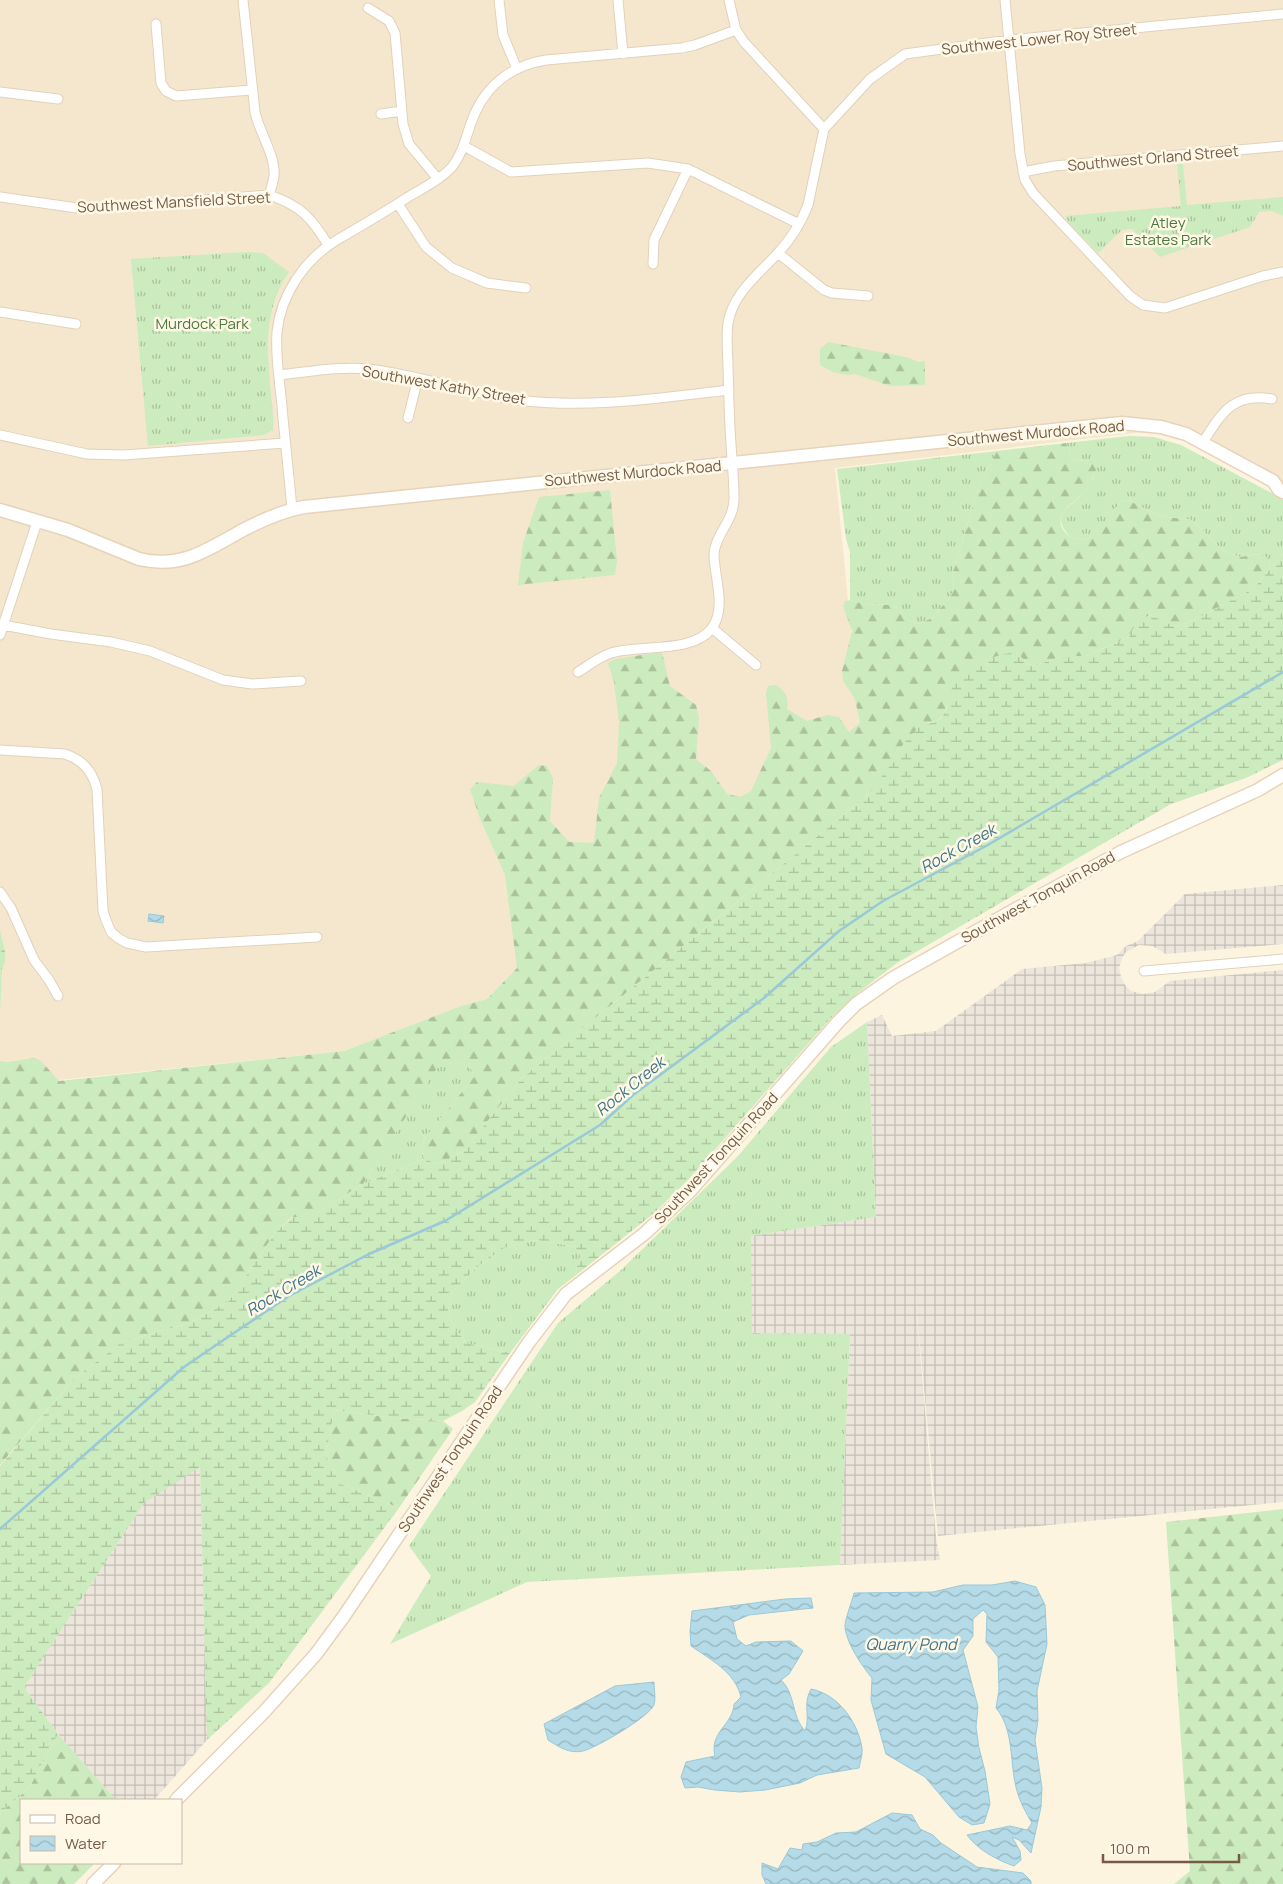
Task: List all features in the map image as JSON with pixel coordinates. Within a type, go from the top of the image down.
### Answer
[{"type":"main road","name":"Southwest Murdock Road","points":[[0,510],[68,530],[139,559],[168,562],[195,556],[245,529],[292,509],[362,499],[732,464],[1115,424],[1160,427],[1186,434],[1278,481],[1279,490],[1283,492]]},
{"type":"main road","name":"Southwest Tonquin Road","points":[[177,1799],[264,1712],[316,1654],[344,1616],[556,1305],[579,1283],[644,1234],[678,1203],[827,1034],[856,1004],[893,978],[1121,852],[1251,793],[1283,775]]},
{"type":"main road","points":[[93,1884],[113,1864]]},
{"type":"street","points":[[243,0],[251,90],[257,121],[273,162],[274,176],[270,195]]},
{"type":"street","points":[[499,0],[503,35],[516,68]]},
{"type":"street","points":[[618,0],[623,54]]},
{"type":"street","points":[[578,672],[611,653],[698,640],[712,628],[717,616],[719,600],[714,552],[719,537],[730,519],[735,500],[729,390],[728,322],[733,306],[743,290],[778,253],[799,224],[808,205],[824,130],[744,42],[736,30],[729,0]]},
{"type":"street","points":[[1005,0],[1019,146],[1026,180],[1034,193],[1137,302],[1157,308],[1172,306],[1263,276],[1283,272]]},
{"type":"street","points":[[368,8],[389,21],[395,33],[403,124],[409,144],[438,178]]},
{"type":"street","name":"Southwest Lower Roy Street","points":[[824,130],[870,79],[904,54],[1009,40],[1283,14]]},
{"type":"street","points":[[156,24],[161,83],[166,91],[176,96],[251,90]]},
{"type":"street","points":[[292,509],[279,375],[277,329],[285,300],[301,272],[319,252],[438,178],[455,163],[464,146],[476,110],[483,98],[497,82],[516,68],[525,64],[546,60],[682,48],[736,30]]},
{"type":"street","points":[[0,92],[58,99]]},
{"type":"street","points":[[381,114],[402,111]]},
{"type":"street","points":[[464,146],[511,172],[648,163],[688,169],[799,224]]},
{"type":"street","name":"Southwest Orland Street","points":[[1023,172],[1054,166],[1283,146]]},
{"type":"street","points":[[653,264],[654,240],[688,169]]},
{"type":"street","name":"Southwest Mansfield Street","points":[[0,197],[77,208],[96,208],[270,195],[294,204],[307,215],[328,245]]},
{"type":"street","points":[[398,204],[426,247],[452,268],[487,283],[526,288]]},
{"type":"street","points":[[778,253],[824,290],[832,293],[868,296]]},
{"type":"street","points":[[0,312],[76,324]]},
{"type":"street","name":"Southwest Kathy Street","points":[[279,375],[330,370],[368,369],[517,400],[575,404],[623,402],[729,390]]},
{"type":"street","points":[[408,418],[418,378]]},
{"type":"street","points":[[1203,442],[1222,412],[1237,403],[1258,397],[1272,399]]},
{"type":"street","points":[[0,435],[87,454],[124,455],[286,443]]},
{"type":"street","points":[[0,635],[37,522]]},
{"type":"street","points":[[3,625],[111,642],[150,651],[223,680],[252,684],[301,681]]},
{"type":"street","points":[[712,628],[756,665]]},
{"type":"street","points":[[0,750],[65,754],[74,757],[86,767],[94,779],[97,789],[103,911],[111,932],[118,938],[127,943],[146,947],[317,937]]},
{"type":"street","points":[[0,892],[11,908],[34,960],[58,996]]},
{"type":"street","points":[[1144,971],[1283,959]]},
{"type":"shaded area","points":[[0,0],[1283,0],[1283,489],[1169,429],[835,468],[861,732],[517,968],[487,999],[461,1006],[344,1051],[0,1086]]},
{"type":"shaded area","points":[[1283,885],[1283,944],[1166,954],[1152,946],[1139,945],[1126,952],[1119,968],[1125,985],[1131,991],[1143,994],[1155,992],[1170,981],[1283,970],[1283,1502],[938,1536],[914,1283],[936,1537],[940,1560],[840,1565],[850,1335],[751,1333],[751,1236],[876,1217],[867,1022],[882,1015],[892,1036],[936,1031],[1022,969],[1086,963],[1117,955],[1126,946],[1138,941],[1185,894]]},
{"type":"shaded area","points":[[200,1466],[207,1740],[155,1799],[115,1799],[58,1734],[24,1687],[144,1503]]},
{"type":"green space","name":"Atley Estates Park","points":[[1177,164],[1183,164],[1187,205],[1283,197],[1283,216],[1272,211],[1259,212],[1250,227],[1160,257],[1132,229],[1122,230],[1098,253],[1070,224],[1065,216],[1181,206]]},
{"type":"green space","name":"Murdock Park","points":[[246,252],[263,253],[289,272],[275,301],[269,331],[268,363],[273,430],[264,435],[148,446],[131,259]]},
{"type":"green space","points":[[828,342],[906,357],[919,362],[925,361],[925,385],[890,386],[855,374],[847,375],[833,372],[820,365],[820,349]]},
{"type":"green space","points":[[1129,436],[1154,437],[1181,445],[1283,499],[1283,554],[1270,569],[1269,559],[1260,554],[1240,557],[1222,550],[1192,520],[1159,516],[1128,500],[1121,501],[1098,533],[1084,540],[1071,538],[1061,523],[1061,518],[1066,509],[1084,492],[1094,477],[1090,462],[1072,459],[1066,443]]},
{"type":"green space","points":[[1066,443],[1072,459],[1091,462],[1096,469],[1093,479],[1087,488],[1064,511],[1060,520],[1065,532],[1071,538],[1084,540],[1097,533],[1121,501],[1128,500],[1159,516],[1192,520],[1222,550],[1240,557],[1260,554],[1269,559],[1270,569],[1253,589],[1188,623],[1174,626],[1150,615],[1138,621],[1129,637],[1086,656],[1063,656],[1034,666],[1028,664],[1016,652],[949,700],[943,716],[936,722],[928,723],[903,745],[881,780],[869,794],[522,1078],[463,1152],[438,1164],[424,1159],[422,1151],[424,1139],[474,1077],[471,1068],[459,1063],[437,1068],[363,1184],[310,1217],[292,1217],[275,1233],[229,1301],[190,1323],[122,1342],[74,1379],[0,1465],[0,1061],[39,1060],[59,1081],[344,1051],[461,1006],[487,999],[517,968],[505,875],[479,816],[470,789],[477,782],[514,786],[539,765],[547,766],[553,778],[550,821],[569,842],[594,843],[599,798],[617,763],[619,722],[614,682],[608,663],[615,659],[662,652],[670,686],[696,705],[699,718],[696,759],[711,771],[727,794],[740,797],[751,791],[771,748],[766,692],[768,686],[776,685],[782,690],[787,698],[787,709],[807,721],[827,715],[839,717],[849,732],[860,723],[855,699],[843,681],[842,671],[852,631],[843,606],[845,601],[890,605],[897,608],[906,619],[918,624],[930,619],[949,599],[954,589],[953,574],[976,494],[997,451]]},
{"type":"green space","points":[[997,451],[976,494],[953,574],[954,589],[949,599],[930,619],[918,624],[906,619],[897,608],[890,605],[864,604],[850,600],[850,552],[846,539],[837,469]]},
{"type":"green space","points":[[610,490],[617,561],[615,575],[518,585],[523,543],[539,497]]},
{"type":"green space","points":[[1283,554],[1283,760],[1246,778],[1171,804],[897,963],[859,992],[830,1019],[688,1180],[653,1214],[575,1276],[580,1252],[572,1246],[536,1240],[504,1248],[477,1267],[452,1292],[448,1310],[453,1327],[467,1343],[510,1353],[475,1402],[443,1421],[394,1418],[334,1410],[326,1456],[341,1484],[399,1508],[269,1683],[207,1740],[200,1467],[144,1503],[24,1687],[58,1734],[29,1788],[0,1813],[0,1466],[74,1379],[122,1342],[190,1323],[229,1301],[275,1233],[293,1217],[310,1217],[363,1184],[424,1159],[438,1164],[463,1152],[522,1078],[869,794],[910,736],[923,725],[937,721],[943,716],[955,679],[965,669],[992,658],[1016,652],[1028,664],[1034,666],[1063,656],[1086,656],[1129,637],[1137,621],[1150,615],[1174,626],[1188,623],[1253,589]]},
{"type":"green space","points":[[0,930],[5,951],[5,962],[2,969],[0,1013]]},
{"type":"green space","points":[[867,1022],[876,1217],[751,1236],[752,1333],[850,1334],[840,1565],[527,1582],[390,1644],[431,1576],[409,1546],[558,1323],[621,1270],[738,1156],[831,1047]]},
{"type":"green space","points":[[459,1063],[471,1068],[474,1077],[424,1139],[422,1151],[424,1159],[363,1184],[437,1067]]},
{"type":"green space","points":[[536,1240],[572,1246],[580,1252],[575,1276],[558,1289],[510,1353],[467,1343],[453,1327],[448,1310],[452,1292],[477,1267],[504,1248]]},
{"type":"green space","points":[[334,1410],[394,1418],[443,1421],[453,1429],[399,1508],[341,1484],[326,1456]]},
{"type":"green space","points":[[1283,1509],[1283,1884],[1174,1884],[1190,1871],[1166,1522]]},
{"type":"green space","points":[[58,1734],[115,1799],[20,1799],[20,1864],[94,1864],[74,1884],[0,1884],[0,1813],[29,1788]]},
{"type":"water","points":[[149,914],[164,916],[163,923],[148,921]]},
{"type":"water","name":"Quarry Pond","points":[[1015,1581],[1036,1587],[1045,1605],[1047,1644],[1037,1691],[1038,1720],[1035,1740],[1042,1788],[1041,1807],[1031,1853],[1019,1840],[1012,1837],[1020,1851],[1021,1860],[1014,1866],[988,1854],[967,1835],[1010,1826],[1027,1830],[1032,1823],[1018,1795],[1009,1737],[1002,1717],[996,1708],[999,1690],[998,1657],[986,1642],[987,1614],[983,1610],[973,1619],[973,1636],[963,1650],[978,1707],[976,1727],[990,1804],[984,1823],[972,1825],[959,1817],[925,1777],[886,1754],[871,1700],[872,1678],[852,1648],[846,1634],[845,1625],[854,1593],[933,1592],[963,1585],[992,1585]]},
{"type":"water","points":[[811,1598],[813,1608],[749,1615],[733,1622],[737,1639],[746,1646],[756,1642],[791,1641],[803,1651],[789,1674],[781,1680],[789,1692],[797,1719],[805,1731],[807,1726],[807,1701],[811,1689],[821,1692],[838,1703],[851,1719],[860,1738],[862,1755],[859,1768],[817,1775],[800,1783],[765,1790],[740,1792],[698,1787],[685,1788],[681,1777],[686,1762],[715,1756],[715,1741],[730,1718],[734,1704],[741,1697],[738,1688],[728,1674],[691,1646],[692,1611],[785,1599]]},
{"type":"water","points":[[654,1682],[655,1703],[650,1710],[633,1724],[590,1749],[573,1752],[548,1740],[544,1724],[615,1686]]},
{"type":"water","points":[[892,1813],[912,1815],[920,1829],[933,1835],[941,1843],[977,1867],[1023,1873],[1031,1881],[1031,1884],[766,1884],[762,1875],[762,1863],[778,1869],[790,1848],[802,1850],[803,1844],[817,1842],[836,1833],[856,1832]]},
{"type":"waterway","name":"Rock Creek","points":[[0,1529],[184,1367],[289,1296],[369,1254],[445,1221],[600,1125],[633,1095],[764,998],[839,931],[883,901],[986,846],[1283,672]]}]
